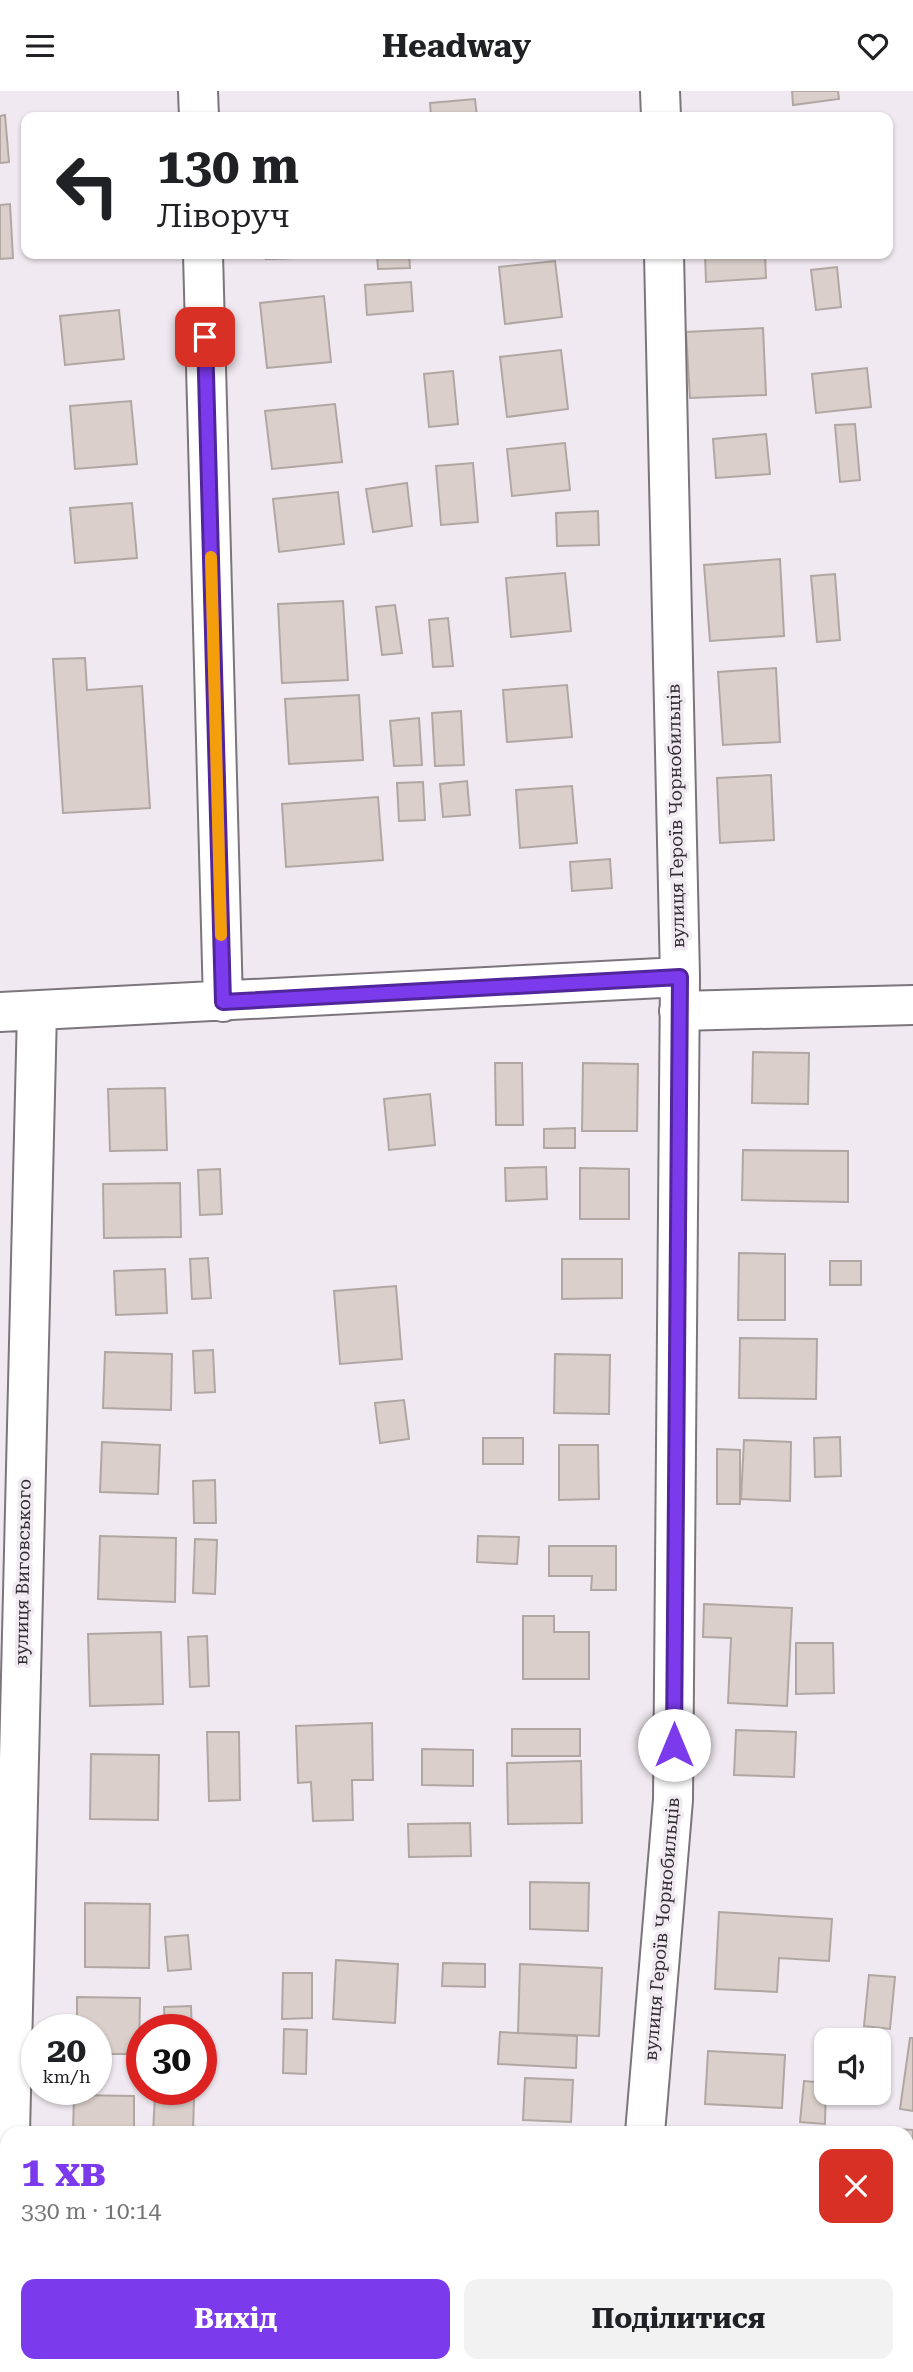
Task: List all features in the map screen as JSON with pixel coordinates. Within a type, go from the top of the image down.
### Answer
[{"type":"street","points":[[198,91],[199,112]]},
{"type":"street","points":[[660,91],[660,112]]},
{"type":"street","points":[[203,259],[223,1002]]},
{"type":"street","name":"вулиця Героїв Чорнобильців","points":[[646,2126],[673,1800],[679,994],[664,259]]},
{"type":"street","points":[[19,1012],[223,1002],[679,994],[913,1005]]},
{"type":"street","name":"вулиця Виговського","points":[[10,2126],[19,1012]]},
{"type":"building","points":[[792,91],[838,91],[839,99],[793,105]]},
{"type":"building","points":[[475,99],[476,112],[431,112],[430,103]]},
{"type":"building","points":[[5,115],[9,162],[0,163],[0,116]]},
{"type":"building","points":[[10,204],[13,258],[0,259],[0,205]]},
{"type":"building","points":[[377,259],[409,259],[410,268],[378,269]]},
{"type":"building","points":[[705,259],[765,259],[766,278],[706,282]]},
{"type":"building","points":[[555,261],[562,317],[505,324],[499,267]]},
{"type":"building","points":[[837,267],[841,307],[816,310],[811,270]]},
{"type":"building","points":[[411,282],[413,311],[367,315],[365,285]]},
{"type":"building","points":[[324,296],[331,362],[267,368],[260,303]]},
{"type":"building","points":[[119,310],[124,359],[65,365],[60,316]]},
{"type":"building","points":[[763,328],[766,395],[690,398],[686,332]]},
{"type":"building","points":[[561,350],[568,409],[507,417],[500,357]]},
{"type":"building","points":[[867,368],[871,407],[816,413],[812,374]]},
{"type":"building","points":[[453,371],[458,424],[429,427],[424,374]]},
{"type":"building","points":[[131,401],[137,464],[75,469],[70,406]]},
{"type":"building","points":[[335,404],[342,462],[272,469],[265,411]]},
{"type":"building","points":[[855,424],[860,480],[840,482],[835,425]]},
{"type":"building","points":[[766,434],[770,474],[716,478],[713,439]]},
{"type":"building","points":[[565,443],[570,490],[512,496],[507,449]]},
{"type":"building","points":[[473,463],[478,522],[441,525],[436,466]]},
{"type":"building","points":[[407,483],[412,526],[373,532],[366,489]]},
{"type":"building","points":[[338,492],[344,544],[279,552],[273,499]]},
{"type":"building","points":[[132,503],[137,558],[75,563],[70,508]]},
{"type":"building","points":[[598,511],[599,545],[557,546],[556,513]]},
{"type":"building","points":[[780,559],[784,636],[710,641],[704,565]]},
{"type":"building","points":[[565,573],[571,631],[511,637],[506,578]]},
{"type":"building","points":[[835,574],[840,640],[817,642],[811,576]]},
{"type":"building","points":[[343,601],[348,680],[282,683],[278,604]]},
{"type":"building","points":[[395,605],[402,653],[382,655],[376,607]]},
{"type":"building","points":[[448,618],[453,666],[433,667],[429,620]]},
{"type":"building","points":[[85,658],[87,690],[142,686],[150,808],[63,813],[53,659]]},
{"type":"building","points":[[776,668],[780,742],[723,745],[718,672]]},
{"type":"building","points":[[567,685],[572,737],[507,742],[503,690]]},
{"type":"building","points":[[359,695],[363,760],[289,764],[285,699]]},
{"type":"building","points":[[461,711],[464,765],[435,766],[432,713]]},
{"type":"building","points":[[419,718],[422,765],[394,766],[390,721]]},
{"type":"building","points":[[771,775],[774,840],[720,843],[717,778]]},
{"type":"building","points":[[467,781],[470,815],[443,817],[440,784]]},
{"type":"building","points":[[423,782],[425,820],[399,821],[397,783]]},
{"type":"building","points":[[572,786],[577,843],[520,848],[516,790]]},
{"type":"building","points":[[378,797],[383,860],[286,867],[282,804]]},
{"type":"building","points":[[610,859],[612,888],[572,891],[570,862]]},
{"type":"building","points":[[753,1052],[809,1053],[808,1104],[752,1103]]},
{"type":"building","points":[[495,1063],[522,1063],[523,1125],[496,1125]]},
{"type":"building","points":[[583,1063],[638,1064],[637,1131],[582,1131]]},
{"type":"building","points":[[165,1088],[167,1150],[110,1151],[108,1089]]},
{"type":"building","points":[[430,1094],[435,1145],[389,1150],[384,1099]]},
{"type":"building","points":[[575,1128],[575,1148],[544,1148],[544,1129]]},
{"type":"building","points":[[743,1150],[848,1151],[848,1202],[742,1200]]},
{"type":"building","points":[[546,1167],[547,1199],[506,1201],[505,1168]]},
{"type":"building","points":[[580,1168],[629,1169],[629,1219],[580,1219]]},
{"type":"building","points":[[220,1169],[222,1214],[200,1215],[198,1170]]},
{"type":"building","points":[[180,1183],[181,1237],[104,1238],[103,1184]]},
{"type":"building","points":[[739,1253],[785,1254],[785,1320],[738,1320]]},
{"type":"building","points":[[208,1258],[211,1298],[192,1299],[190,1259]]},
{"type":"building","points":[[562,1259],[622,1259],[622,1298],[562,1299]]},
{"type":"building","points":[[830,1261],[861,1261],[861,1285],[830,1285]]},
{"type":"building","points":[[165,1269],[167,1313],[116,1315],[114,1271]]},
{"type":"building","points":[[396,1286],[402,1359],[340,1364],[334,1291]]},
{"type":"building","points":[[740,1338],[817,1339],[816,1399],[739,1398]]},
{"type":"building","points":[[213,1350],[215,1392],[195,1393],[193,1351]]},
{"type":"building","points":[[105,1352],[172,1354],[171,1410],[103,1408]]},
{"type":"building","points":[[555,1354],[610,1355],[609,1414],[554,1413]]},
{"type":"building","points":[[404,1400],[409,1439],[380,1443],[375,1403]]},
{"type":"building","points":[[840,1437],[841,1476],[815,1477],[814,1438]]},
{"type":"building","points":[[483,1438],[523,1438],[523,1464],[483,1464]]},
{"type":"building","points":[[744,1440],[791,1442],[790,1501],[741,1499]]},
{"type":"building","points":[[102,1442],[160,1445],[158,1494],[100,1492]]},
{"type":"building","points":[[559,1445],[598,1445],[599,1499],[559,1500]]},
{"type":"building","points":[[717,1449],[740,1450],[740,1504],[717,1504]]},
{"type":"building","points":[[215,1480],[216,1523],[194,1523],[193,1481]]},
{"type":"building","points":[[100,1536],[176,1538],[175,1602],[98,1599]]},
{"type":"building","points":[[478,1536],[519,1537],[517,1564],[477,1562]]},
{"type":"building","points":[[195,1539],[217,1540],[215,1594],[193,1593]]},
{"type":"building","points":[[549,1546],[616,1546],[616,1590],[591,1590],[592,1576],[549,1576]]},
{"type":"building","points":[[704,1604],[792,1608],[787,1706],[728,1703],[731,1638],[703,1637]]},
{"type":"building","points":[[523,1616],[554,1616],[554,1632],[589,1632],[589,1679],[523,1679]]},
{"type":"building","points":[[161,1632],[163,1704],[90,1706],[88,1634]]},
{"type":"building","points":[[207,1636],[209,1686],[190,1687],[188,1637]]},
{"type":"building","points":[[796,1643],[833,1643],[834,1693],[796,1694]]},
{"type":"building","points":[[372,1723],[373,1780],[352,1780],[353,1820],[313,1821],[311,1782],[298,1783],[296,1726]]},
{"type":"building","points":[[512,1729],[580,1729],[580,1756],[512,1756]]},
{"type":"building","points":[[736,1730],[796,1732],[794,1777],[734,1775]]},
{"type":"building","points":[[207,1732],[239,1732],[240,1800],[209,1801]]},
{"type":"building","points":[[422,1749],[473,1750],[473,1786],[422,1785]]},
{"type":"building","points":[[91,1754],[159,1755],[158,1820],[90,1819]]},
{"type":"building","points":[[581,1761],[582,1823],[508,1824],[507,1763]]},
{"type":"building","points":[[470,1823],[471,1856],[409,1857],[408,1824]]},
{"type":"building","points":[[530,1882],[589,1883],[588,1931],[530,1929]]},
{"type":"building","points":[[85,1903],[150,1904],[149,1968],[85,1967]]},
{"type":"building","points":[[719,1912],[832,1919],[829,1961],[779,1958],[777,1992],[715,1989]]},
{"type":"building","points":[[188,1935],[191,1969],[168,1971],[165,1937]]},
{"type":"building","points":[[336,1960],[398,1964],[395,2023],[333,2019]]},
{"type":"building","points":[[443,1963],[485,1964],[485,1987],[442,1986]]},
{"type":"building","points":[[520,1964],[602,1968],[599,2036],[518,2033]]},
{"type":"building","points":[[283,1973],[312,1973],[312,2018],[282,2019]]},
{"type":"building","points":[[869,1975],[895,1977],[890,2028],[864,2026]]},
{"type":"building","points":[[77,1997],[140,1998],[140,2014],[126,2014],[126,2054],[112,2054],[112,2014],[77,2014]]},
{"type":"building","points":[[191,2006],[191,2014],[164,2014],[164,2007]]},
{"type":"building","points":[[284,2029],[307,2030],[306,2074],[283,2073]]},
{"type":"building","points":[[500,2032],[577,2036],[576,2068],[498,2064]]},
{"type":"building","points":[[910,2038],[913,2038],[913,2111],[900,2109]]},
{"type":"building","points":[[708,2051],[785,2055],[782,2108],[705,2104]]},
{"type":"building","points":[[525,2078],[573,2080],[571,2122],[523,2120]]},
{"type":"building","points":[[804,2081],[814,2082],[814,2105],[825,2105],[825,2124],[800,2122]]},
{"type":"building","points":[[112,2096],[126,2096],[126,2105],[134,2105],[134,2126],[73,2126],[74,2105],[112,2105]]},
{"type":"building","points":[[154,2105],[194,2105],[193,2126],[153,2126]]},
{"type":"slow traffic","points":[[211,557],[221,935]]},
{"type":"route","points":[[205,337],[223,1002],[680,977],[674,1745]]}]
